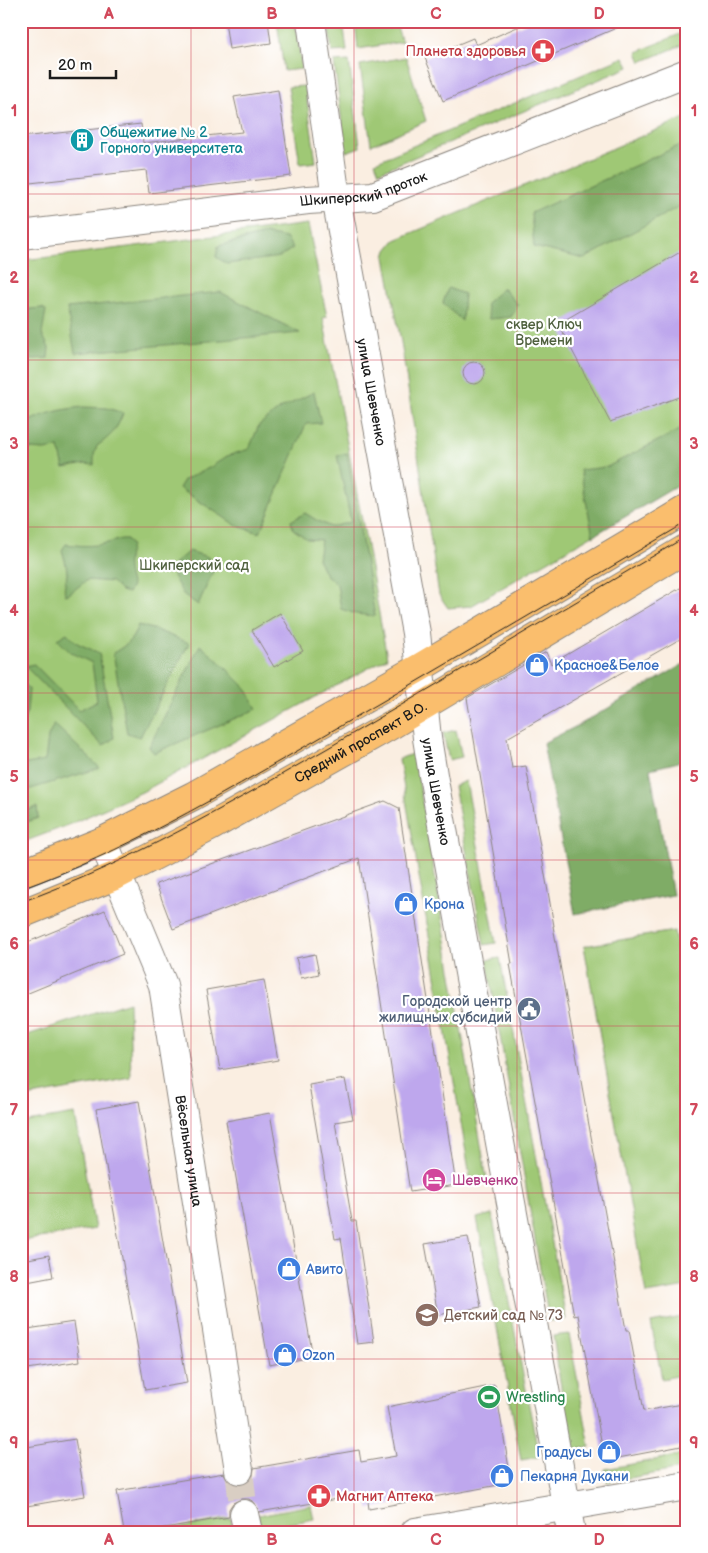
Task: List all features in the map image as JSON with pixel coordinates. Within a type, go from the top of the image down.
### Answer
[{"type":"main road","points":[[21,874],[103,841],[193,796],[419,668],[687,509]]},
{"type":"main road","name":"Средний проспект В.О.","points":[[21,914],[117,875],[218,822],[393,724],[687,548]]},
{"type":"street","name":"улица Шевченко","points":[[312,21],[336,198],[413,618],[428,747],[569,1519]]},
{"type":"street","name":"Шкиперский проток","points":[[21,235],[336,198],[373,196],[687,73]]},
{"type":"street","name":"Вёсельная улица","points":[[103,841],[162,985],[239,1470]]},
{"type":"street","points":[[415,1532],[569,1519],[687,1486]]},
{"type":"green space","points":[[277,21],[295,21],[302,69],[284,71]]},
{"type":"green space","points":[[328,21],[343,21],[347,51],[332,52]]},
{"type":"green space","points":[[355,21],[395,21],[402,42],[358,49]]},
{"type":"green space","points":[[687,31],[687,43],[641,62],[637,52]]},
{"type":"green space","points":[[406,57],[426,121],[371,145],[360,65]]},
{"type":"green space","points":[[624,57],[629,67],[379,172],[375,162]]},
{"type":"green space","points":[[349,61],[360,147],[346,152],[334,62]]},
{"type":"green space","points":[[305,86],[316,162],[300,164],[288,87]]},
{"type":"green space","name":"сквер Ключ Времени","points":[[687,117],[687,480],[471,606],[448,608],[439,595],[401,342],[385,257],[387,250],[395,240]]},
{"type":"green space","points":[[687,142],[687,202],[584,259],[534,247],[531,213]]},
{"type":"green space","name":"Шкиперский сад","points":[[308,224],[327,317],[323,318],[387,658],[142,792],[66,826],[21,843],[21,260]]},
{"type":"green space","points":[[265,234],[286,238],[293,248],[280,257],[227,264],[216,257],[218,246]]},
{"type":"green space","points":[[448,288],[464,294],[462,321],[443,303]]},
{"type":"green space","points":[[503,288],[518,305],[511,317],[489,319],[486,303]]},
{"type":"green space","points":[[220,292],[300,333],[75,353],[67,308]]},
{"type":"green space","points":[[42,308],[46,310],[42,334],[49,348],[48,358],[21,360],[21,310]]},
{"type":"green space","points":[[314,392],[321,423],[306,424],[260,533],[237,526],[179,488],[184,480],[211,467],[227,456],[249,449],[259,425],[280,409]]},
{"type":"green space","points":[[83,407],[107,408],[123,413],[113,432],[97,446],[94,455],[94,465],[86,464],[64,468],[59,448],[30,449],[23,440],[21,426],[35,418],[67,409]]},
{"type":"green space","points":[[687,426],[687,480],[593,536],[580,470],[607,467]]},
{"type":"green space","points":[[347,453],[375,616],[356,614],[341,609],[337,584],[326,575],[318,559],[321,540],[307,539],[293,529],[291,521],[305,513],[331,527],[351,522],[337,455]]},
{"type":"green space","points":[[127,539],[131,546],[128,566],[132,586],[128,593],[121,591],[112,582],[87,580],[65,595],[64,586],[67,571],[62,550],[66,544],[94,545]]},
{"type":"green space","points":[[189,551],[208,557],[214,569],[198,605],[183,594],[173,576],[175,563]]},
{"type":"green space","points":[[138,625],[189,643],[140,737],[127,733],[113,653],[129,642]]},
{"type":"green space","points":[[67,633],[77,643],[99,653],[114,738],[103,746],[25,666],[34,664],[79,710],[97,701],[92,663],[70,652],[57,639]]},
{"type":"green space","points":[[200,645],[246,688],[257,709],[154,753],[149,747]]},
{"type":"green space","points":[[687,662],[687,760],[650,769],[673,895],[575,914],[543,743],[581,724]]},
{"type":"green space","points":[[21,682],[29,689],[27,712],[21,726]]},
{"type":"green space","points":[[54,724],[100,768],[21,792],[21,760],[26,764],[45,761],[48,737]]},
{"type":"green space","points":[[456,730],[462,757],[449,760],[443,733]]},
{"type":"green space","points":[[414,753],[487,1180],[471,1182],[399,759]]},
{"type":"green space","points":[[466,781],[496,943],[484,945],[454,786]]},
{"type":"green space","points":[[37,807],[38,818],[21,824],[21,812]]},
{"type":"green space","points":[[674,931],[687,1003],[687,1287],[646,1294],[584,946]]},
{"type":"green space","points":[[500,958],[566,1319],[549,1321],[487,960]]},
{"type":"green space","points":[[129,1002],[131,1078],[21,1098],[21,1037]]},
{"type":"green space","points":[[75,1114],[95,1229],[21,1241],[21,1123]]},
{"type":"green space","points":[[492,1214],[539,1457],[521,1460],[477,1218]]},
{"type":"green space","points":[[687,1316],[687,1374],[662,1379],[651,1323]]},
{"type":"green space","points":[[569,1334],[590,1447],[571,1451],[553,1336]]},
{"type":"green space","points":[[687,1454],[687,1468],[607,1482],[605,1469]]},
{"type":"green space","points":[[311,1505],[314,1519],[260,1529],[258,1515]]},
{"type":"green space","points":[[231,1518],[234,1532],[158,1532]]},
{"type":"building","points":[[225,21],[268,21],[271,43],[229,49]]},
{"type":"building","points":[[531,21],[633,21],[443,101],[425,58],[473,38],[476,45]]},
{"type":"building","name":"Общежитие № 2 Горного университета","points":[[278,90],[291,176],[149,193],[146,170],[21,184],[21,137],[141,124],[143,143],[242,132],[234,97]]},
{"type":"building","points":[[687,248],[687,394],[610,422],[558,324]]},
{"type":"building","points":[[474,362],[482,365],[485,373],[482,381],[474,384],[466,381],[463,373],[466,365]]},
{"type":"building","points":[[687,584],[687,635],[507,738],[512,768],[526,766],[626,1330],[629,1330],[644,1411],[687,1403],[687,1445],[613,1459],[603,1451],[578,1315],[574,1316],[510,964],[512,964],[467,698],[546,652],[551,664]]},
{"type":"building","points":[[280,613],[303,651],[274,667],[252,630]]},
{"type":"building","points":[[385,801],[399,808],[456,1185],[410,1192],[359,858],[173,929],[156,884]]},
{"type":"building","points":[[105,910],[123,954],[21,996],[21,945]]},
{"type":"building","points":[[315,954],[319,974],[301,978],[296,958]]},
{"type":"building","points":[[264,980],[278,1060],[220,1070],[206,990]]},
{"type":"building","points":[[345,1079],[353,1119],[335,1122],[352,1221],[356,1221],[374,1342],[357,1344],[341,1238],[335,1239],[309,1085]]},
{"type":"building","points":[[139,1101],[187,1383],[145,1390],[96,1109]]},
{"type":"building","points":[[270,1113],[313,1357],[269,1365],[226,1121]]},
{"type":"building","points":[[468,1237],[481,1307],[438,1315],[425,1244]]},
{"type":"building","points":[[49,1255],[53,1277],[27,1282],[23,1260]]},
{"type":"building","points":[[74,1322],[80,1361],[21,1370],[21,1330]]},
{"type":"building","points":[[495,1385],[510,1474],[504,1484],[369,1509],[367,1494],[259,1512],[255,1503],[249,1499],[241,1499],[233,1503],[229,1509],[229,1517],[141,1532],[124,1532],[117,1491],[224,1473],[233,1484],[242,1485],[253,1476],[254,1468],[359,1450],[361,1462],[396,1456],[387,1407]]},
{"type":"building","points":[[75,1439],[85,1496],[21,1507],[21,1448]]},
{"type":"tunnel","points":[[239,1470],[244,1514]]},
{"type":"tram line","points":[[21,889],[97,858],[205,803],[358,716],[687,522]]},
{"type":"tram line","points":[[21,902],[101,870],[178,832],[328,748],[687,536]]},
{"type":"place","name":"Планета здоровья","points":[[543,51]]},
{"type":"place","name":"Общежитие № 2 Горного университета","points":[[82,140]]},
{"type":"place","name":"Красное&Белое","points":[[537,665]]},
{"type":"place","name":"Крона","points":[[406,904]]},
{"type":"place","name":"Городской центр жилищных субсидий","points":[[529,1009]]},
{"type":"place","name":"Шевченко","points":[[434,1180]]},
{"type":"place","name":"Авито","points":[[289,1269]]},
{"type":"place","name":"Детский сад № 73","points":[[427,1315]]},
{"type":"place","name":"Ozon","points":[[285,1355]]},
{"type":"place","name":"Wrestling","points":[[489,1397]]},
{"type":"place","name":"Градусы","points":[[609,1452]]},
{"type":"place","name":"Пекарня Дукани","points":[[502,1476]]},
{"type":"place","name":"Магнит Аптека","points":[[319,1496]]}]
